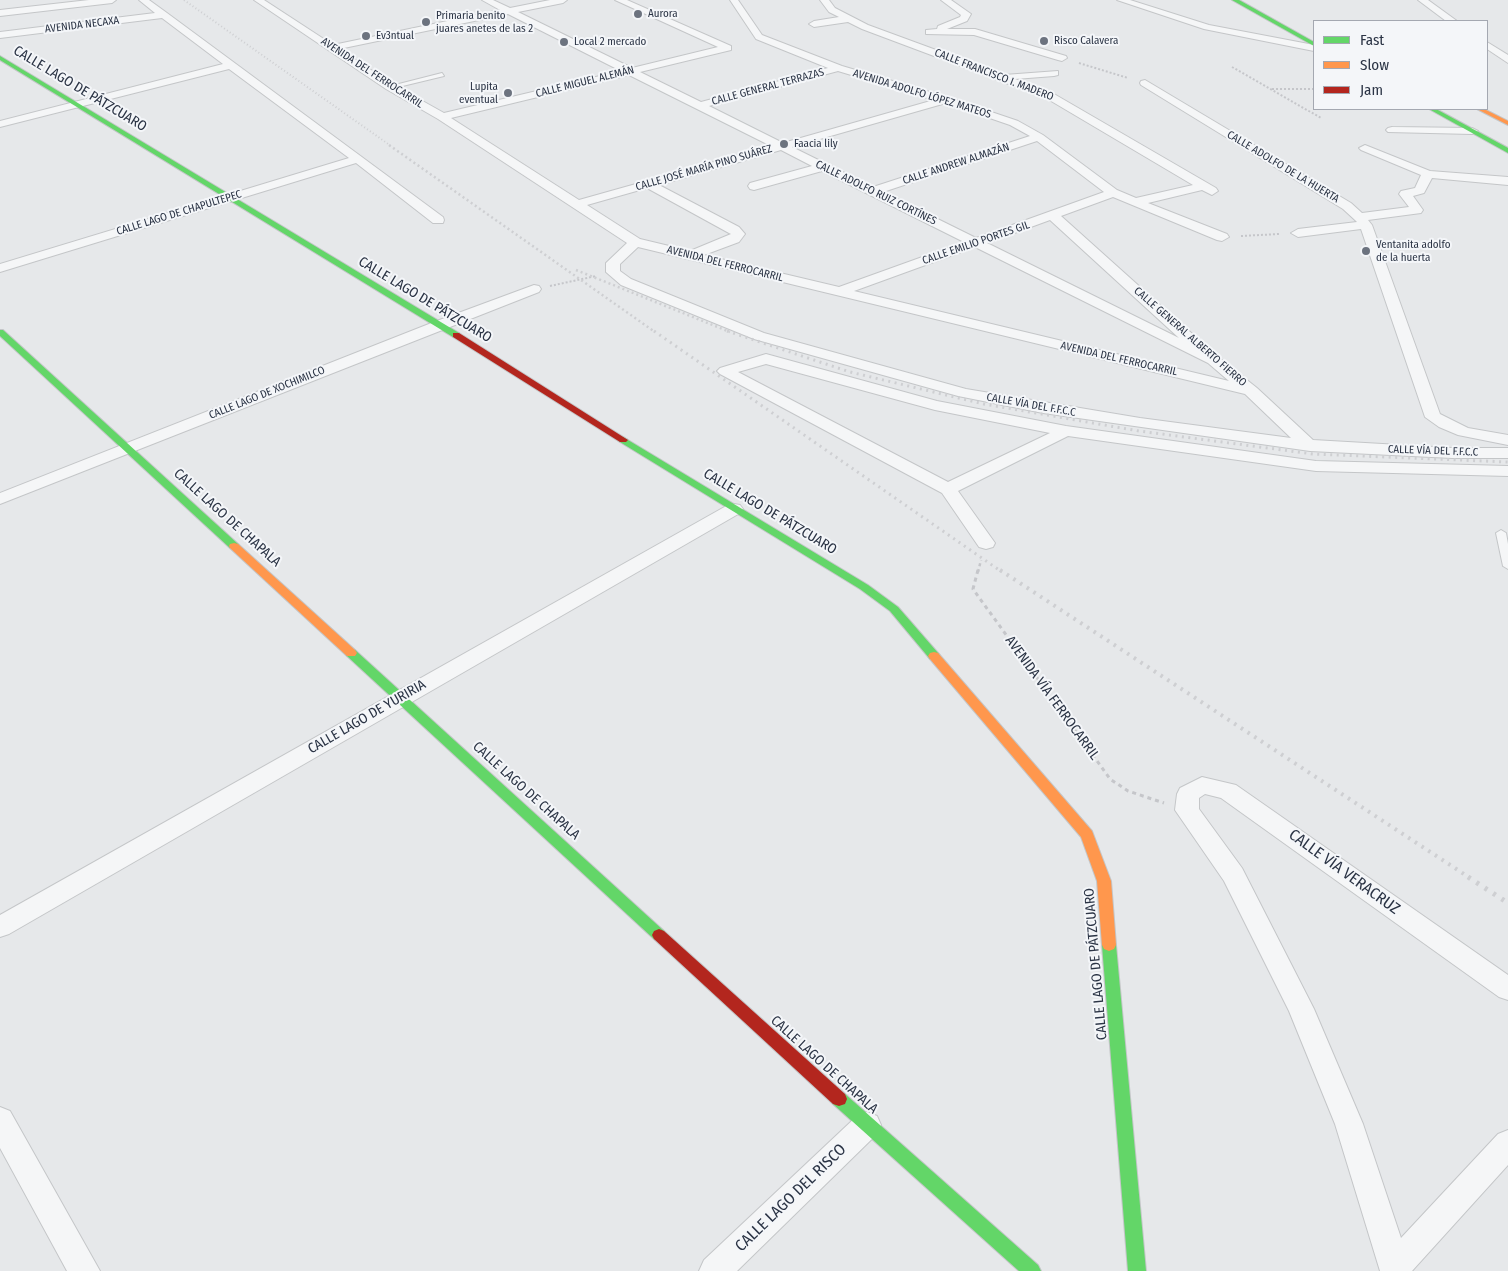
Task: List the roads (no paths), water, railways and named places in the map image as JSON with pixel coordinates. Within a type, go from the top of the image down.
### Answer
[{"type":"street","name":"AVENIDA NECAXA","points":[[0,13],[112,0]]},
{"type":"street","points":[[143,0],[438,220]]},
{"type":"street","name":"AVENIDA DEL FERROCARRIL","points":[[260,0],[390,87],[442,117],[635,242],[1251,391]]},
{"type":"street","name":"CALLE ADOLFO RUIZ CORTÍNES","points":[[486,0],[628,72],[1213,360]]},
{"type":"street","points":[[331,48],[563,0]]},
{"type":"street","name":"CALLE MIGUEL ALEMÁN","points":[[442,117],[728,48],[619,0]]},
{"type":"street","name":"AVENIDA ADOLFO LÓPEZ MATEOS","points":[[734,0],[759,37],[838,68],[946,100],[1014,123],[1039,137],[1113,193],[1222,237]]},
{"type":"street","points":[[745,0],[770,35],[800,47]]},
{"type":"street","name":"CALLE FRANCISCO I. MADERO","points":[[824,0],[832,10],[865,27],[1050,96],[1208,188],[1134,202]]},
{"type":"street","points":[[900,39],[922,34],[964,19],[966,14],[945,0]]},
{"type":"street","points":[[1121,0],[1207,27],[1313,46]]},
{"type":"street","points":[[1235,0],[1313,45]]},
{"type":"street","points":[[1422,0],[1451,20]]},
{"type":"street","name":"AVENIDA NECAXA","points":[[0,35],[164,15]]},
{"type":"street","points":[[814,24],[848,19]]},
{"type":"street","points":[[922,34],[975,32],[1062,58]]},
{"type":"street","points":[[1488,46],[1508,61]]},
{"type":"street","name":"CALLE LAGO DE PÁTZCUARO","points":[[0,58],[439,325],[734,509],[864,587],[894,609],[1087,835],[1104,881],[1137,1271]]},
{"type":"street","points":[[1494,63],[1508,61]]},
{"type":"street","points":[[0,124],[231,65]]},
{"type":"street","name":"CALLE GENERAL TERRAZAS","points":[[699,106],[838,68]]},
{"type":"street","points":[[1003,78],[1054,73]]},
{"type":"street","name":"CALLE ADOLFO DE LA HUERTA","points":[[1145,83],[1348,206],[1362,221]]},
{"type":"street","name":"CALLE JOSÉ MARÍA PINO SUÁREZ","points":[[578,204],[946,100]]},
{"type":"street","points":[[1434,110],[1508,150]]},
{"type":"street","points":[[1482,110],[1508,123]]},
{"type":"street","points":[[1392,130],[1472,131]]},
{"type":"street","name":"CALLE ANDREW ALMAZÁN","points":[[872,191],[1039,137]]},
{"type":"street","points":[[1366,148],[1428,174],[1508,180]]},
{"type":"street","name":"CALLE LAGO DE CHAPULTEPEC","points":[[0,268],[358,159]]},
{"type":"street","points":[[754,186],[822,167]]},
{"type":"street","points":[[1298,233],[1417,210],[1405,194],[1420,190],[1428,174]]},
{"type":"street","points":[[648,184],[734,230],[738,234],[734,239],[689,256]]},
{"type":"street","name":"CALLE EMILIO PORTES GIL","points":[[838,292],[1113,193]]},
{"type":"street","name":"CALLE GENERAL ALBERTO FIERRO","points":[[1053,216],[1310,445]]},
{"type":"street","points":[[1362,221],[1433,416],[1445,424],[1464,432],[1508,440]]},
{"type":"street","name":"CALLE VÍA DEL F.F.C.C","points":[[635,242],[613,264],[613,272],[626,282],[759,336],[964,393],[1043,408],[1140,423],[1310,445],[1452,453],[1508,453]]},
{"type":"street","name":"CALLE LAGO DE XOCHIMILCO","points":[[0,499],[534,289]]},
{"type":"street","name":"CALLE LAGO DE CHAPALA","points":[[0,332],[868,1125],[1032,1271]]},
{"type":"street","name":"CALLE VÍA DEL F.F.C.C","points":[[948,490],[725,371],[766,359],[935,405],[1066,431],[1316,466],[1508,471]]},
{"type":"street","points":[[986,543],[948,490],[1066,431]]},
{"type":"street","points":[[1310,445],[1316,466]]},
{"type":"street","name":"CALLE LAGO DE YURIRIA","points":[[0,927],[734,509]]},
{"type":"street","name":"CALLE VÍA VERACRUZ","points":[[1396,1269],[1349,1124],[1301,1009],[1233,875],[1187,810],[1188,794],[1202,785],[1228,791],[1508,989]]},
{"type":"street","points":[[0,1120],[84,1271]]},
{"type":"street","name":"CALLE LAGO DEL RISCO","points":[[715,1271],[868,1125]]},
{"type":"street","points":[[1396,1269],[1508,1144]]},
{"type":"lane","points":[[390,87],[442,75]]},
{"type":"lane","points":[[1501,533],[1508,566]]},
{"type":"railway","points":[[184,0],[391,146]]},
{"type":"railway","points":[[389,145],[655,332]]},
{"type":"railway","points":[[576,270],[730,332]]},
{"type":"railway","points":[[654,331],[1002,572]]},
{"type":"railway","points":[[730,332],[850,372],[984,404],[1139,431],[1313,454],[1508,462]]},
{"type":"railway","points":[[1000,570],[1470,878]]},
{"type":"railway","points":[[1468,877],[1508,903]]},
{"type":"place","name":"Aurora","points":[[638,14]]},
{"type":"place","name":"Primaria benito juares anetes de las 2","points":[[426,22]]},
{"type":"place","name":"Ev3ntual","points":[[366,36]]},
{"type":"place","name":"Risco Calavera","points":[[1044,41]]},
{"type":"place","name":"Local 2 mercado","points":[[564,42]]},
{"type":"place","name":"Lupita eventual","points":[[508,93]]},
{"type":"place","name":"Faacia lily","points":[[784,144]]},
{"type":"place","name":"Ventanita adolfo de la huerta","points":[[1366,251]]}]
